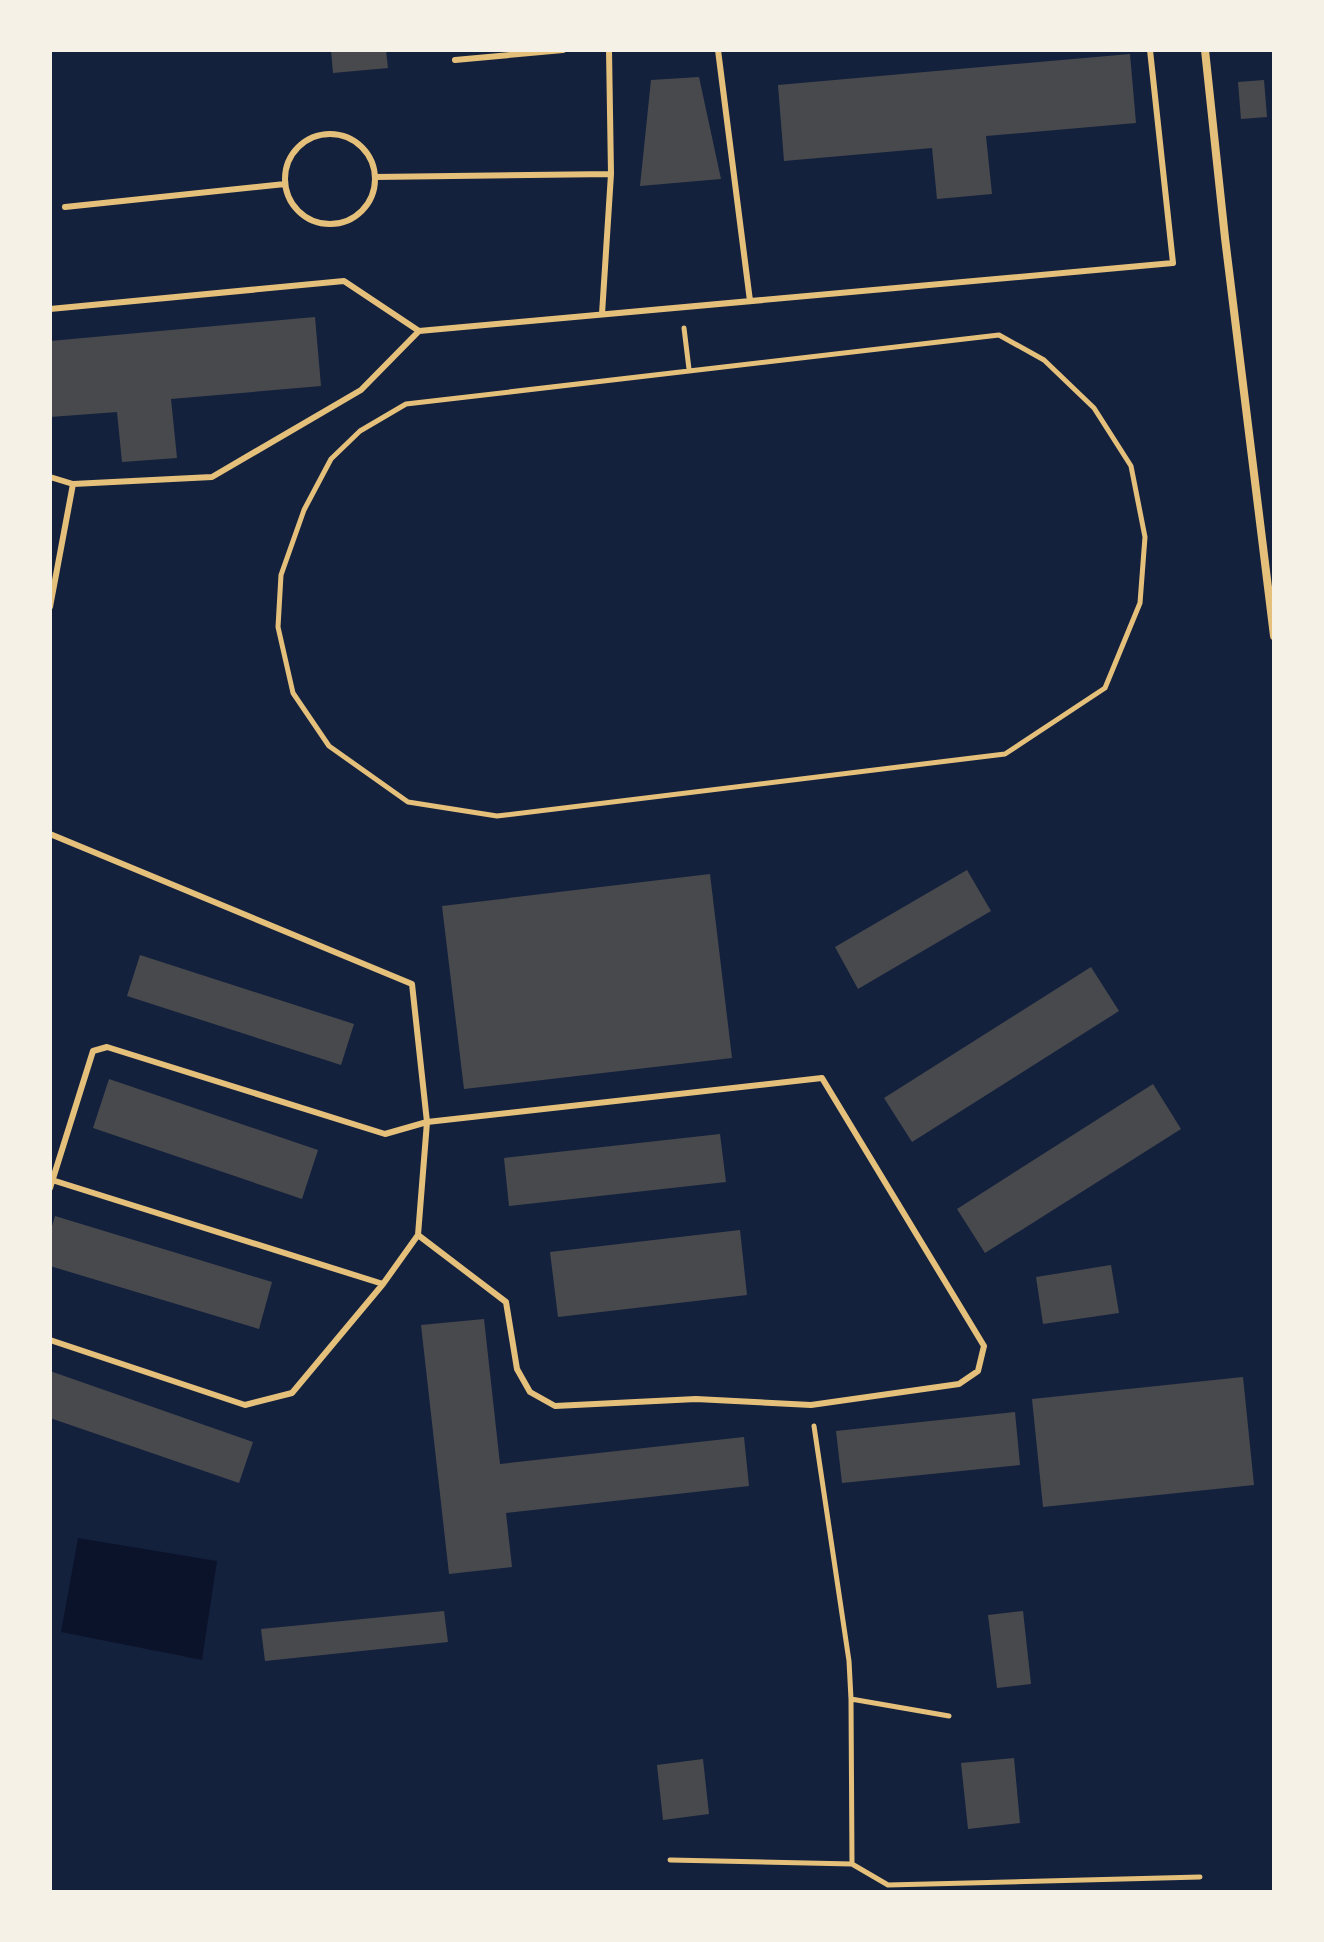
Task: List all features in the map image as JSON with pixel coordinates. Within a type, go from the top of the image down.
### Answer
[{"type":"street","points":[[1205,50],[1274,636]]},
{"type":"lane","points":[[455,60],[563,50]]},
{"type":"lane","points":[[602,314],[611,174],[609,50]]},
{"type":"lane","points":[[718,50],[750,301]]},
{"type":"lane","points":[[50,309],[344,281],[419,331],[1173,263],[1150,50]]},
{"type":"lane","points":[[323,134],[351,138],[363,148],[372,162],[375,177],[372,196],[364,209],[352,219],[336,225],[312,221],[298,212],[289,200],[285,184],[288,162],[296,149],[308,139],[323,134]]},
{"type":"lane","points":[[375,177],[611,174]]},
{"type":"lane","points":[[65,207],[285,184]]},
{"type":"lane","points":[[50,477],[73,484],[212,477],[361,390],[419,331]]},
{"type":"lane","points":[[50,607],[73,484]]},
{"type":"lane","points":[[50,834],[412,984],[427,1122],[418,1235],[383,1284],[292,1393],[245,1405],[50,1340]]},
{"type":"lane","points":[[383,1284],[51,1184],[93,1051],[107,1047],[385,1134],[427,1122],[822,1078],[984,1346],[978,1371],[959,1384],[811,1405],[696,1399],[555,1406],[530,1392],[517,1369],[506,1302],[418,1235]]},
{"type":"path","points":[[682,307],[689,369]]},
{"type":"path","points":[[999,335],[1044,360],[1094,408],[1131,466],[1145,537],[1140,603],[1105,688],[1005,754],[497,816],[408,802],[329,746],[293,693],[278,627],[281,575],[304,510],[331,459],[360,431],[406,404],[689,369],[999,335]]},
{"type":"path","points":[[811,1405],[849,1661],[852,1864]]},
{"type":"path","points":[[851,1699],[949,1716]]},
{"type":"path","points":[[670,1860],[852,1864],[888,1885],[1200,1877]]},
{"type":"water","points":[[78,1538],[217,1561],[202,1660],[61,1632]]},
{"type":"building","points":[[331,50],[386,50],[388,68],[333,73]]},
{"type":"building","points":[[1130,54],[1136,123],[986,136],[992,194],[937,199],[932,148],[784,161],[778,85]]},
{"type":"building","points":[[699,77],[721,179],[640,186],[651,80]]},
{"type":"building","points":[[1264,80],[1267,117],[1241,119],[1238,82]]},
{"type":"building","points":[[315,317],[321,386],[171,399],[177,458],[122,462],[117,412],[50,417],[50,341]]},
{"type":"building","points":[[967,870],[991,911],[858,989],[835,947]]},
{"type":"building","points":[[710,874],[732,1058],[464,1089],[442,906]]},
{"type":"building","points":[[140,955],[354,1024],[341,1065],[127,996]]},
{"type":"building","points":[[1091,967],[1119,1011],[912,1142],[884,1098]]},
{"type":"building","points":[[109,1079],[318,1150],[302,1199],[93,1128]]},
{"type":"building","points":[[1153,1084],[1181,1129],[985,1253],[957,1209]]},
{"type":"building","points":[[720,1134],[726,1182],[509,1206],[504,1158]]},
{"type":"building","points":[[55,1216],[272,1282],[259,1329],[50,1266],[50,1233]]},
{"type":"building","points":[[740,1230],[747,1295],[558,1317],[550,1252]]},
{"type":"building","points":[[1111,1265],[1119,1313],[1043,1324],[1036,1277]]},
{"type":"building","points":[[484,1319],[500,1464],[744,1437],[749,1486],[506,1513],[512,1567],[449,1574],[421,1325]]},
{"type":"building","points":[[50,1371],[253,1442],[239,1483],[50,1418]]},
{"type":"building","points":[[1243,1377],[1254,1485],[1043,1507],[1032,1399]]},
{"type":"building","points":[[1015,1412],[1020,1465],[842,1483],[836,1431]]},
{"type":"building","points":[[444,1611],[448,1642],[265,1661],[261,1629]]},
{"type":"building","points":[[1023,1611],[1031,1684],[997,1688],[988,1615]]},
{"type":"building","points":[[1014,1758],[1020,1823],[968,1829],[961,1763]]},
{"type":"building","points":[[703,1759],[709,1814],[663,1820],[657,1765]]}]
